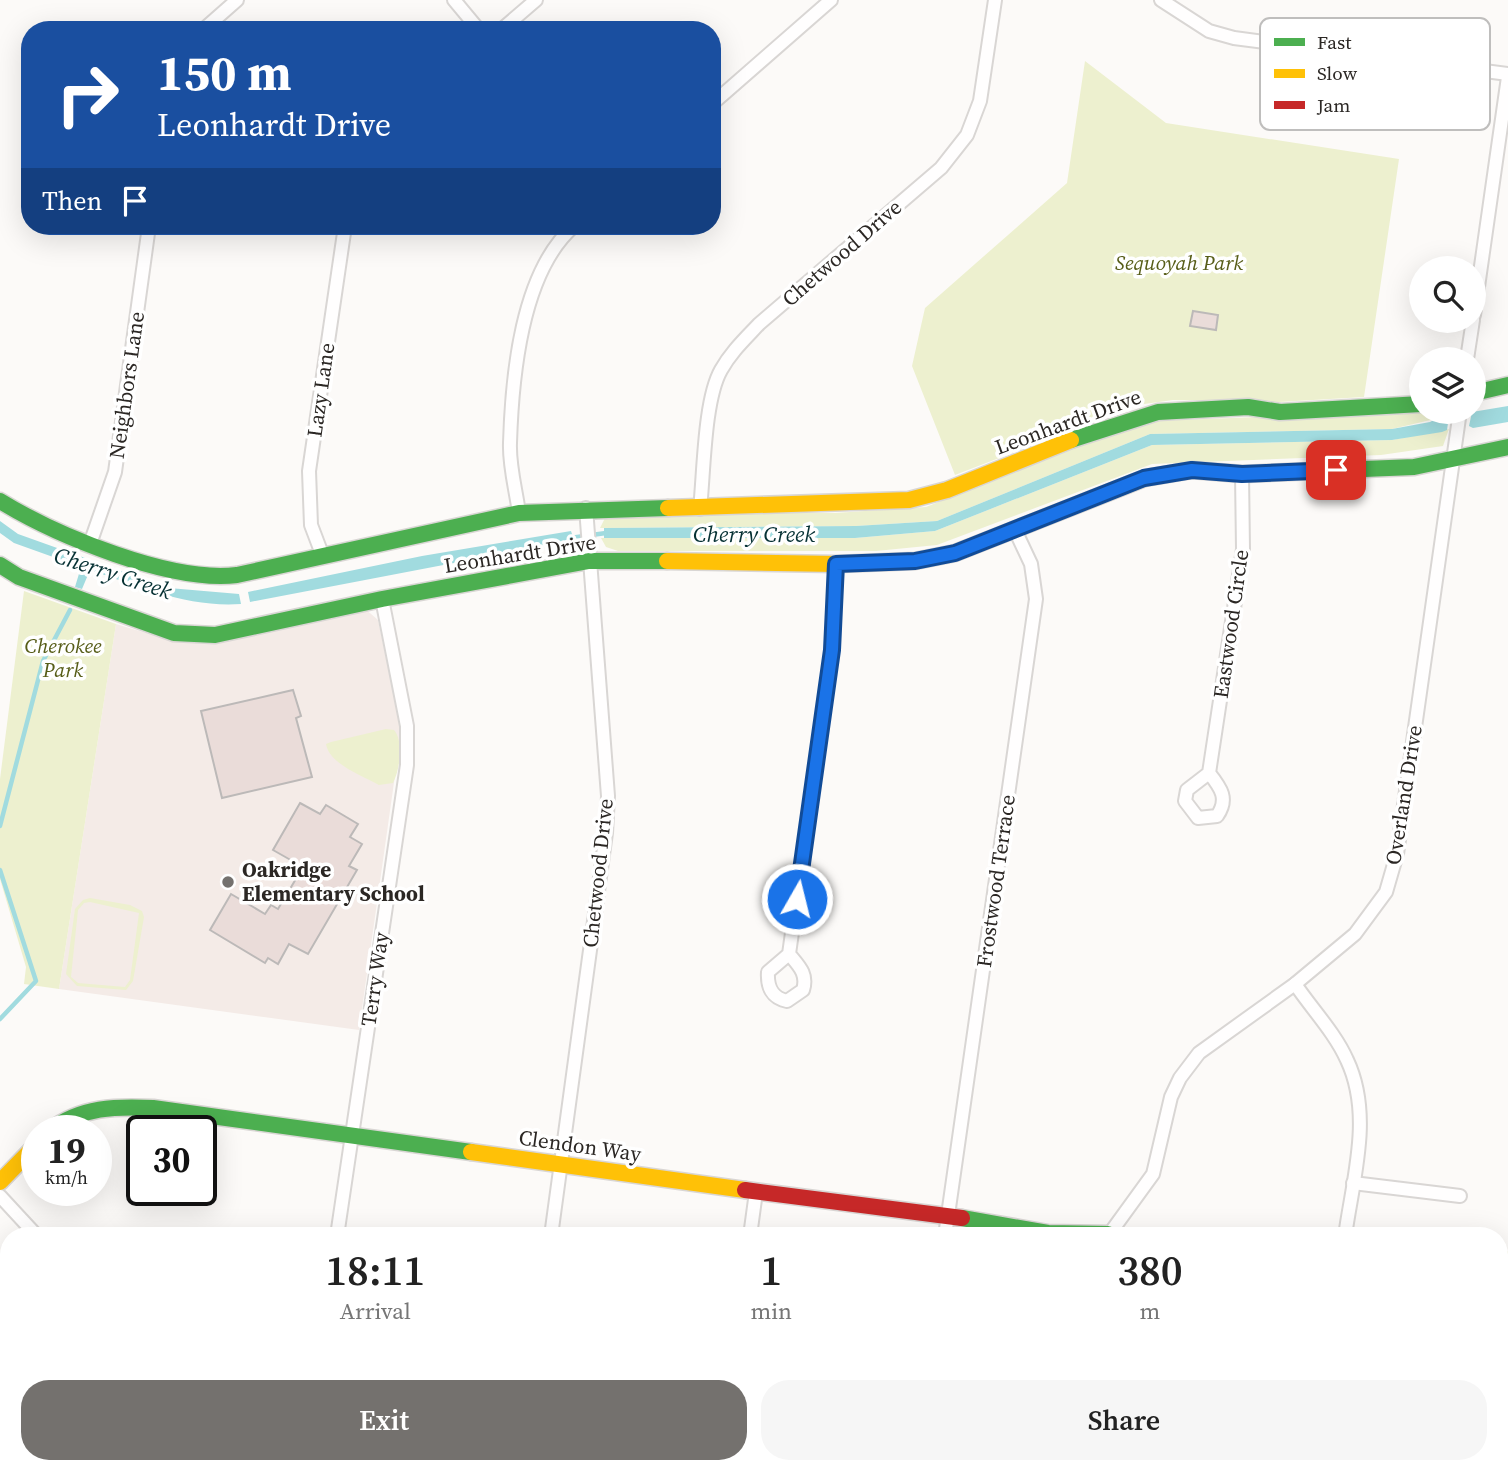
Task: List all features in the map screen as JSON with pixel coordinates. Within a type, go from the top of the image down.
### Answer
[{"type":"street","points":[[213,21],[237,0]]},
{"type":"street","points":[[454,0],[472,21]]},
{"type":"street","points":[[512,21],[536,0]]},
{"type":"street","points":[[721,96],[831,0]]},
{"type":"street","name":"Chetwood Drive","points":[[701,509],[707,437],[719,373],[735,349],[759,324],[941,168],[967,135],[980,101],[995,0]]},
{"type":"street","points":[[1161,0],[1209,31],[1260,42]]},
{"type":"street","points":[[1482,256],[1508,76],[1490,74]]},
{"type":"street","name":"Neighbors Lane","points":[[91,541],[115,471],[148,235]]},
{"type":"street","name":"Lazy Lane","points":[[321,554],[311,525],[309,471],[344,235]]},
{"type":"street","points":[[519,513],[509,446],[519,357],[533,289],[540,270],[563,235]]},
{"type":"street","points":[[1486,390],[1508,385]]},
{"type":"street","name":"Leonhardt Drive","points":[[0,501],[39,522],[171,569],[205,578],[237,575],[321,554],[519,513],[587,516],[909,500],[947,490],[1069,441],[1158,412],[1248,407],[1280,412],[1409,405]]},
{"type":"street","name":"Overland Drive","points":[[1114,1227],[1153,1174],[1171,1097],[1180,1078],[1199,1053],[1295,985],[1355,934],[1386,892],[1397,854],[1458,424]]},
{"type":"street","name":"Leonhardt Drive","points":[[0,565],[19,578],[174,633],[215,635],[589,552],[836,564],[915,561],[955,553],[1144,478],[1192,470],[1242,474],[1413,467],[1508,447]]},
{"type":"street","name":"Eastwood Circle","points":[[1209,773],[1243,549],[1242,474]]},
{"type":"street","name":"Chetwood Drive","points":[[552,1227],[606,833],[608,796],[587,516]]},
{"type":"street","name":"Frostwood Terrace","points":[[946,1227],[1036,599],[1031,564],[1015,530]]},
{"type":"street","points":[[789,954],[832,650],[836,564]]},
{"type":"street","name":"Terry Way","points":[[338,1227],[407,765],[407,726],[382,599]]},
{"type":"street","points":[[1295,985],[1346,1058],[1358,1087],[1362,1119],[1346,1227]]},
{"type":"street","name":"Clendon Way","points":[[80,1115],[111,1105],[153,1108],[1013,1227]]},
{"type":"street","points":[[0,1182],[21,1160]]},
{"type":"street","points":[[1353,1183],[1460,1196]]},
{"type":"street","points":[[751,1227],[756,1192]]},
{"type":"street","points":[[0,1196],[29,1227]]},
{"type":"shaded area","name":"Oakridge Elementary School","points":[[363,607],[378,620],[399,718],[400,740],[359,1030],[59,989],[116,624],[170,640],[208,643]]},
{"type":"green space","name":"Sequoyah Park","points":[[1085,61],[1166,123],[1399,159],[1364,397],[1279,402],[1173,400],[1137,405],[955,475],[912,366],[925,308],[1067,183]]},
{"type":"green space","points":[[1409,411],[1409,424],[1413,424],[1392,429],[1150,434],[937,521],[856,526],[600,528],[605,518],[617,512],[835,513],[926,507],[1124,428],[1151,421]]},
{"type":"green space","points":[[1449,429],[1443,446],[1381,455],[1152,464],[937,545],[876,551],[618,551],[606,547],[601,538],[855,538],[935,531],[1152,445],[1392,440]]},
{"type":"green space","name":"Cherokee Park","points":[[24,591],[116,624],[59,989],[24,984],[26,967],[0,879],[0,779]]},
{"type":"green space","points":[[386,729],[394,730],[400,748],[398,771],[393,783],[379,785],[348,769],[328,751],[326,744],[331,742]]},
{"type":"green space","points":[[90,898],[130,905],[142,911],[144,917],[133,981],[126,990],[77,986],[66,974],[75,909],[83,900]],"holes":[[[84,903],[139,913],[130,980],[125,987],[78,983],[71,977],[78,910]]]},
{"type":"water","points":[[1508,406],[1508,422],[1473,428],[1469,426],[1486,424],[1486,410]]},
{"type":"water","points":[[1419,424],[1448,424],[1447,430],[1442,432],[1392,440],[1152,445],[935,531],[855,538],[604,538],[604,528],[856,526],[937,521],[1150,434],[1392,429]]},
{"type":"water","points":[[0,521],[18,534],[169,588],[239,594],[241,604],[202,603],[183,599],[90,570],[82,589],[75,587],[81,567],[14,543],[0,533]]},
{"type":"water","points":[[571,531],[574,540],[250,602],[248,592],[422,556]]},
{"type":"building","points":[[1193,311],[1218,315],[1216,330],[1190,326]]},
{"type":"building","points":[[293,690],[301,716],[296,718],[312,777],[222,798],[201,711]]},
{"type":"building","points":[[300,803],[320,814],[326,805],[358,824],[350,837],[362,844],[349,866],[357,870],[308,954],[289,944],[278,964],[268,958],[265,963],[210,930],[231,894],[265,914],[271,905],[278,909],[303,867],[273,850]]},
{"type":"waterway","name":"Cherry Creek","points":[[570,538],[606,533]]},
{"type":"waterway","points":[[0,826],[43,661],[70,610]]},
{"type":"waterway","points":[[0,870],[36,981],[0,1019]]},
{"type":"traffic: fast","points":[[1486,390],[1508,385]]},
{"type":"traffic: fast","points":[[1071,440],[1158,412],[1248,407],[1280,412],[1409,405]]},
{"type":"traffic: fast","points":[[1031,523],[1145,478],[1192,470],[1242,474],[1414,467],[1508,447]]},
{"type":"traffic: fast","points":[[0,501],[52,528],[115,554],[180,572],[210,576],[237,575],[519,513],[668,508]]},
{"type":"traffic: fast","points":[[0,565],[19,577],[174,633],[215,635],[382,599],[589,561],[667,561]]},
{"type":"traffic: fast","points":[[79,1115],[126,1107],[153,1108],[471,1152]]},
{"type":"traffic: fast","points":[[962,1218],[1014,1227]]},
{"type":"traffic: slow","points":[[668,508],[909,500],[947,490],[1071,440]]},
{"type":"traffic: slow","points":[[667,561],[836,564],[915,561],[955,553],[1031,523]]},
{"type":"traffic: slow","points":[[471,1152],[745,1190]]},
{"type":"traffic: slow","points":[[0,1182],[21,1160]]},
{"type":"traffic: jam","points":[[745,1190],[962,1218]]},
{"type":"place","name":"Oakridge Elementary School","points":[[228,882]]},
{"type":"route","points":[[797,899],[832,650],[836,564],[915,561],[955,553],[1144,478],[1192,470],[1242,474],[1336,470]]}]
